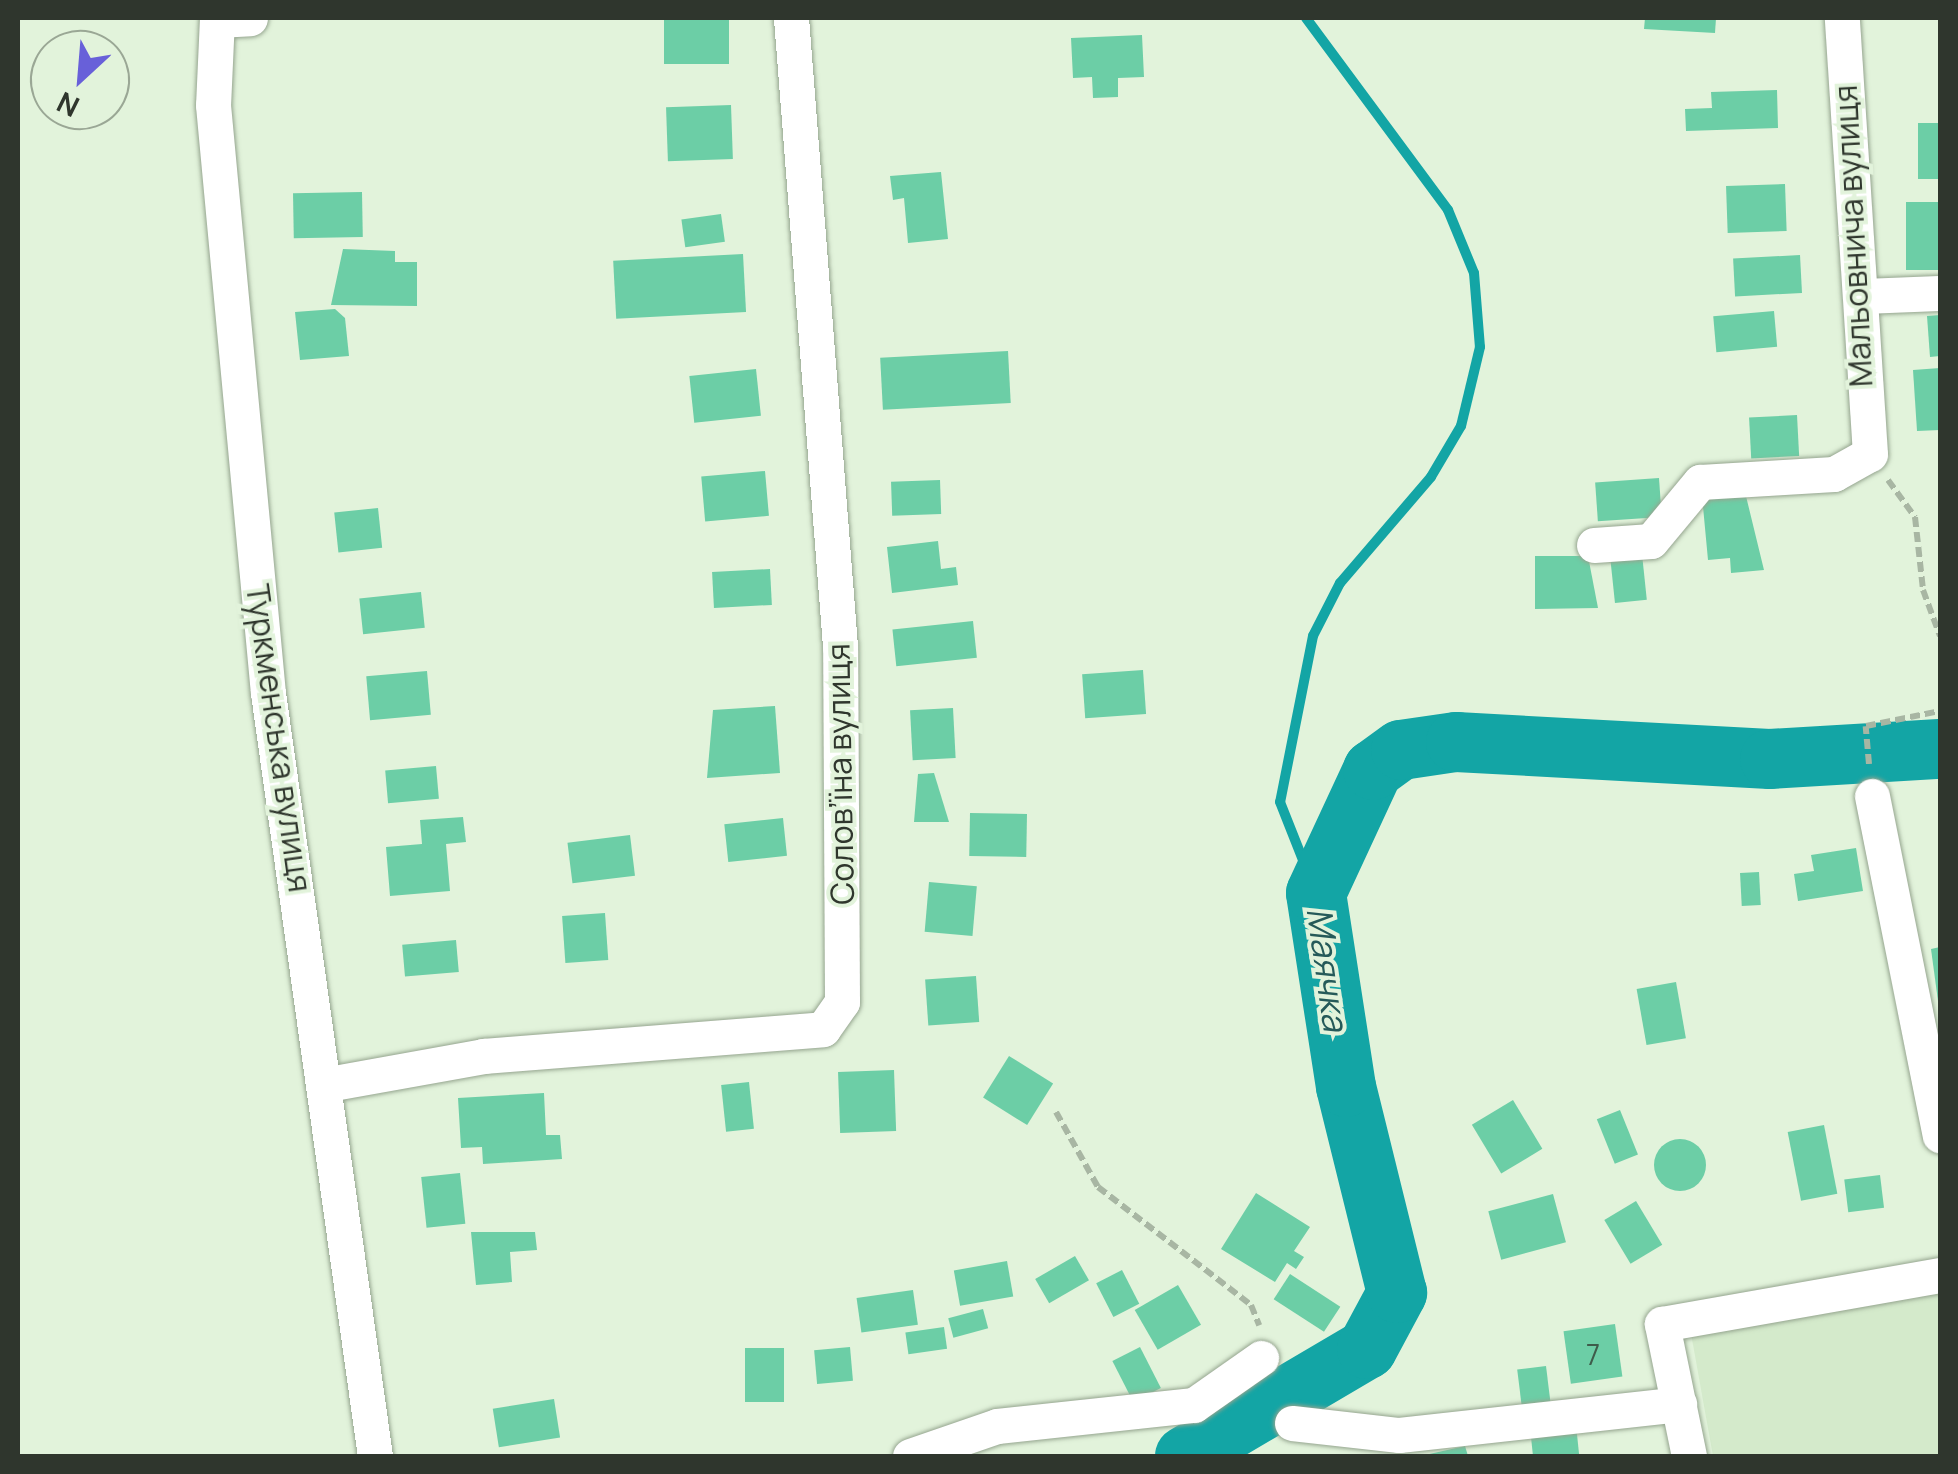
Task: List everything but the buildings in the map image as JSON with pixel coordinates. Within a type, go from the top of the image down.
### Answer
[{"type":"street","name":"Туркменська вулиця","points":[[228,18],[213,105],[268,693],[328,1084],[375,1456]]},
{"type":"street","name":"Соловʼїна вулиця","points":[[328,1084],[483,1056],[823,1029],[842,1002],[840,646],[791,18]]},
{"type":"street","name":"Мальовнича вулиця","points":[[1842,18],[1870,454]]},
{"type":"street","points":[[1862,296],[1940,293]]},
{"type":"street","points":[[1594,545],[1651,541],[1700,482],[1834,474],[1870,454]]},
{"type":"street","points":[[1872,796],[1940,1135]]},
{"type":"street","points":[[1690,1456],[1662,1324],[1940,1275]]},
{"type":"street","points":[[910,1456],[997,1426],[1194,1405],[1261,1358]]},
{"type":"street","points":[[1292,1423],[1399,1434],[1679,1404]]},
{"type":"path","points":[[1870,454],[1916,517],[1923,590],[1940,636]]},
{"type":"path","points":[[1866,726],[1940,712]]},
{"type":"path","points":[[1056,1112],[1098,1187],[1250,1304],[1261,1358]]},
{"type":"shaded area","points":[[1940,1291],[1940,1456],[1713,1456],[1690,1328]]},
{"type":"waterway","points":[[1306,18],[1448,210],[1474,273],[1480,347],[1461,426],[1431,477],[1340,583],[1313,636],[1280,802],[1316,893]]},
{"type":"waterway","name":"Маячка","points":[[1185,1456],[1367,1349],[1397,1293],[1346,1087],[1316,893],[1373,770],[1401,750],[1456,742],[1770,759],[1940,749]]}]
